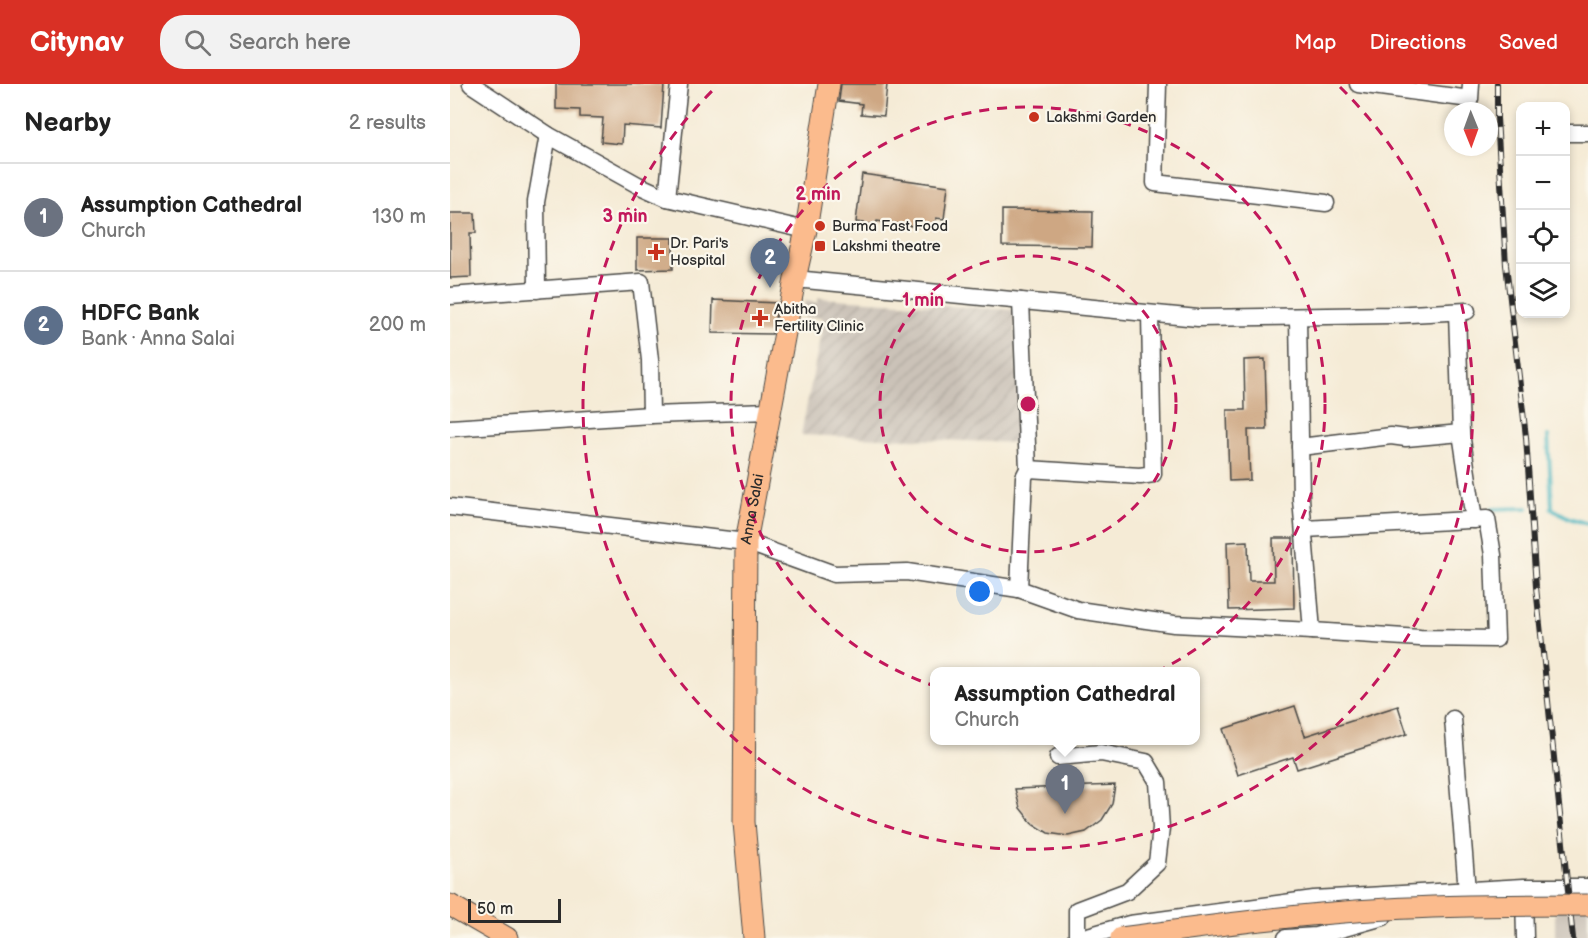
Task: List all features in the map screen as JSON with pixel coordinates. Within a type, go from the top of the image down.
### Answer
[{"type":"main road","name":"Anna Salai","points":[[754,938],[744,822],[746,542],[806,230],[829,84]]},
{"type":"main road","points":[[450,905],[507,938]]},
{"type":"main road","points":[[1121,938],[1239,923],[1385,909],[1588,905]]},
{"type":"street","points":[[667,198],[679,84]]},
{"type":"street","points":[[1158,84],[1155,183],[1326,203]]},
{"type":"street","points":[[1358,84],[1470,99],[1471,84]]},
{"type":"street","points":[[480,87],[548,135],[638,185],[667,198],[806,230]]},
{"type":"street","points":[[1570,133],[1588,133]]},
{"type":"street","points":[[537,290],[536,202],[548,135]]},
{"type":"street","points":[[795,279],[1198,318],[1392,315],[1462,311],[1461,433],[1474,520]]},
{"type":"street","points":[[450,296],[641,282],[650,360],[651,415]]},
{"type":"street","points":[[1019,589],[1023,477],[1028,469],[1022,301]]},
{"type":"street","points":[[1028,469],[1140,476],[1153,474],[1150,314]]},
{"type":"street","points":[[1298,317],[1301,499],[1312,631]]},
{"type":"street","points":[[450,428],[651,415],[770,411]]},
{"type":"street","points":[[1300,447],[1391,436],[1406,438],[1461,433]]},
{"type":"street","points":[[450,507],[746,542],[834,574],[908,572],[1019,589],[1078,610],[1163,623],[1420,638],[1496,639],[1493,555],[1487,519],[1305,529]]},
{"type":"street","points":[[1454,719],[1467,891]]},
{"type":"street","points":[[1058,757],[1101,753],[1146,762],[1158,782],[1161,828],[1157,863],[1126,891],[1077,910],[1077,938]]},
{"type":"street","points":[[1524,887],[1525,938]]},
{"type":"street","points":[[1082,938],[1130,924],[1314,899],[1524,887],[1588,887]]},
{"type":"street","points":[[1314,899],[1316,937]]},
{"type":"street","points":[[1286,938],[1316,937],[1383,917]]},
{"type":"shaded area","points":[[819,298],[1014,310],[1021,443],[801,435],[823,324],[822,317],[803,318],[805,301],[817,303]]},
{"type":"shaded area","points":[[1588,898],[1588,938],[1555,938],[1555,899]]},
{"type":"building","points":[[556,84],[664,85],[661,128],[623,125],[622,144],[601,142],[603,118],[580,117],[580,110],[556,109]]},
{"type":"building","points":[[841,84],[887,84],[884,116],[861,114],[862,104],[839,101]]},
{"type":"building","points":[[862,174],[948,186],[944,219],[936,218],[934,229],[877,221],[876,225],[856,222]]},
{"type":"building","points":[[1002,210],[1093,211],[1092,247],[1002,246]]},
{"type":"building","points":[[450,213],[475,213],[476,233],[470,233],[471,277],[450,278]]},
{"type":"building","points":[[637,238],[673,238],[673,269],[637,270]]},
{"type":"building","points":[[713,300],[778,303],[772,334],[712,333]]},
{"type":"building","points":[[1265,359],[1267,430],[1248,430],[1250,480],[1229,481],[1227,410],[1245,410],[1244,360]]},
{"type":"building","points":[[1273,538],[1293,538],[1294,608],[1229,610],[1227,542],[1248,541],[1249,581],[1274,581]]},
{"type":"building","points":[[1295,706],[1305,736],[1398,706],[1407,734],[1297,769],[1293,757],[1238,775],[1223,729]]},
{"type":"building","points":[[1115,785],[1112,804],[1102,820],[1086,832],[1068,836],[1048,833],[1032,823],[1020,808],[1015,789]]},
{"type":"waterway","points":[[1548,436],[1552,508]]},
{"type":"waterway","points":[[1492,509],[1527,508]]},
{"type":"waterway","points":[[1551,508],[1569,518],[1588,524]]},
{"type":"railway","points":[[1497,84],[1506,265],[1526,437],[1536,587],[1573,938]]},
{"type":"place","name":"Lakshmi Garden","points":[[1034,117]]},
{"type":"place","name":"Burma Fast Food","points":[[820,226]]},
{"type":"place","name":"Lakshmi theatre","points":[[820,246]]},
{"type":"place","name":"Dr. Pari's Hospital","points":[[656,252]]},
{"type":"place","name":"HDFC Bank","points":[[770,288]]},
{"type":"place","name":"Abitha Fertility Clinic","points":[[760,318]]},
{"type":"place","name":"Assumption Cathedral","points":[[1065,814]]}]
